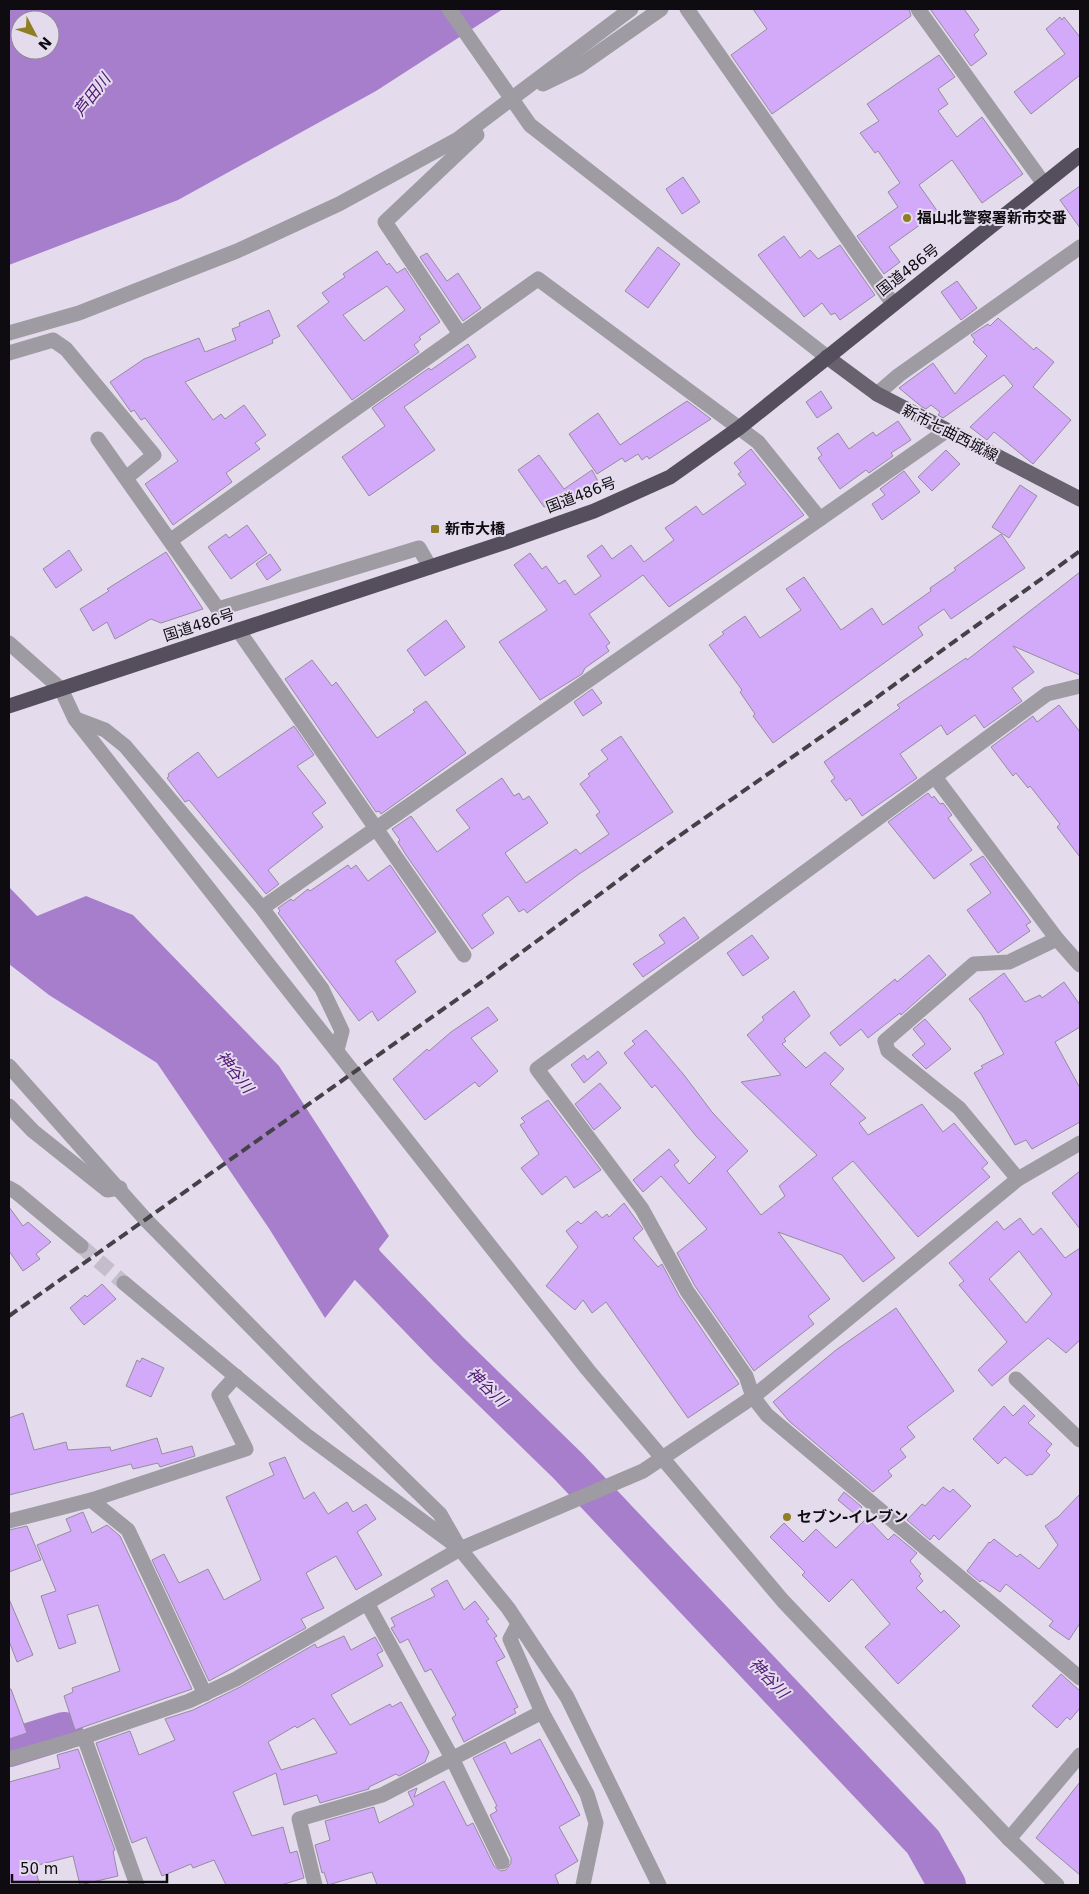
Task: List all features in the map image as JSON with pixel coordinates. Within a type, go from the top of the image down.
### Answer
[{"type":"highway","name":"国道486号","points":[[9,706],[594,511],[670,477],[739,428],[1080,155]]},
{"type":"main road","name":"新市七曲西城線","points":[[826,357],[877,394],[1080,499]]},
{"type":"street","points":[[449,9],[530,125],[826,357]]},
{"type":"street","points":[[9,333],[79,313],[237,251],[339,204],[458,139],[631,9]]},
{"type":"street","points":[[512,99],[578,67],[661,9]]},
{"type":"street","points":[[688,9],[893,304]]},
{"type":"street","points":[[918,9],[1044,184]]},
{"type":"street","points":[[460,334],[385,222],[490,123],[488,117]]},
{"type":"street","points":[[877,394],[899,375],[1080,247]]},
{"type":"street","points":[[171,540],[538,279],[758,442],[820,519]]},
{"type":"street","points":[[9,354],[53,340],[66,349],[154,455],[126,478]]},
{"type":"street","points":[[262,908],[946,431]]},
{"type":"street","points":[[98,438],[218,609],[419,548],[430,567]]},
{"type":"street","points":[[238,630],[464,955]]},
{"type":"street","points":[[9,643],[61,689],[75,719],[588,1370],[783,1601],[1009,1839],[1057,1885]]},
{"type":"street","points":[[1080,686],[1047,694],[537,1069],[642,1209],[687,1291],[746,1376],[753,1397],[767,1415],[1080,1678]]},
{"type":"street","points":[[75,719],[105,730],[125,746],[262,908],[322,989],[342,1031],[337,1050]]},
{"type":"street","points":[[935,777],[1057,939],[1080,965]]},
{"type":"street","points":[[1018,1179],[959,1108],[888,1051],[885,1042],[974,964],[1010,962],[1057,939]]},
{"type":"street","points":[[9,1066],[120,1188],[146,1220],[440,1514],[460,1549],[518,1624],[566,1697],[659,1885]]},
{"type":"street","points":[[9,1106],[33,1131],[106,1190],[120,1188]]},
{"type":"street","points":[[9,1759],[84,1737],[205,1694],[236,1679],[460,1549],[643,1471],[753,1397],[1018,1179],[1080,1143]]},
{"type":"street","points":[[9,1188],[81,1246]]},
{"type":"street","points":[[124,1282],[306,1435],[460,1549]]},
{"type":"street","points":[[9,1521],[91,1500],[246,1449],[219,1395],[236,1376]]},
{"type":"street","points":[[1016,1379],[1080,1440]]},
{"type":"street","points":[[91,1500],[128,1530],[205,1694]]},
{"type":"street","points":[[367,1603],[452,1758],[502,1862]]},
{"type":"street","points":[[518,1624],[510,1639],[542,1712],[587,1794],[596,1823],[582,1885]]},
{"type":"street","points":[[315,1885],[299,1819],[382,1795],[542,1712]]},
{"type":"street","points":[[84,1737],[137,1885]]},
{"type":"street","points":[[1009,1839],[1080,1756]]},
{"type":"water","name":"芦田川","points":[[9,9],[503,9],[376,91],[178,200],[9,265]]},
{"type":"water","points":[[9,887],[37,916],[86,896],[133,915],[279,1066],[389,1236],[325,1318],[270,1230],[157,1063],[49,995],[9,964]]},
{"type":"building","points":[[753,9],[909,9],[911,16],[772,114],[731,55],[767,29]]},
{"type":"building","points":[[930,9],[964,9],[979,30],[974,35],[987,54],[971,66]]},
{"type":"building","points":[[1060,17],[1062,20],[1064,17],[1080,37],[1080,75],[1031,114],[1014,92],[1065,54],[1046,29]]},
{"type":"building","points":[[939,55],[955,77],[938,89],[948,104],[938,111],[957,137],[982,117],[1023,174],[982,203],[952,160],[919,185],[938,212],[889,247],[900,262],[884,274],[857,236],[898,207],[888,192],[900,183],[878,151],[875,153],[860,133],[879,121],[867,104]]},
{"type":"building","points":[[683,177],[700,202],[682,214],[666,189]]},
{"type":"building","points":[[1080,186],[1080,228],[1060,200]]},
{"type":"building","points":[[784,236],[800,258],[810,250],[818,259],[840,245],[875,295],[840,320],[835,313],[831,315],[822,303],[804,317],[758,255]]},
{"type":"building","points":[[658,247],[680,264],[648,308],[625,291]]},
{"type":"building","points":[[377,251],[387,265],[389,263],[397,273],[405,268],[440,322],[419,337],[421,339],[414,345],[419,352],[352,400],[297,326],[329,302],[322,293],[345,277],[343,274]],"holes":[[[387,286],[405,310],[364,341],[343,315]]]},
{"type":"building","points":[[427,253],[447,281],[458,273],[481,308],[463,321],[420,257]]},
{"type":"building","points":[[957,281],[977,308],[961,320],[941,292]]},
{"type":"building","points":[[269,310],[280,336],[272,340],[273,343],[185,382],[213,420],[221,414],[225,419],[244,405],[266,435],[255,443],[260,449],[226,473],[232,482],[173,525],[145,484],[178,461],[145,418],[141,420],[134,410],[131,412],[110,382],[144,359],[199,338],[205,352],[236,340],[232,329],[240,326],[239,323]]},
{"type":"building","points":[[998,318],[1034,350],[1036,347],[1054,362],[1033,387],[1071,420],[1033,464],[994,432],[987,440],[970,427],[1013,386],[1004,375],[943,418],[938,415],[940,412],[931,405],[926,409],[922,407],[899,388],[933,363],[955,394],[987,356],[973,342],[975,340],[971,335],[988,324],[990,326]]},
{"type":"building","points":[[468,344],[476,357],[404,407],[435,450],[369,496],[342,457],[385,426],[372,408],[429,368],[431,370]]},
{"type":"building","points":[[821,391],[832,408],[817,418],[806,402]]},
{"type":"building","points":[[687,401],[711,419],[649,459],[647,456],[642,460],[638,454],[625,462],[622,458],[597,474],[569,434],[598,413],[620,445]]},
{"type":"building","points":[[898,421],[911,440],[891,453],[893,456],[869,473],[866,470],[840,489],[818,458],[822,455],[817,448],[838,433],[849,449],[873,432],[876,436]]},
{"type":"building","points":[[751,449],[804,515],[669,607],[643,575],[589,614],[610,643],[606,646],[609,651],[585,668],[582,674],[540,700],[499,642],[547,610],[514,565],[530,553],[542,569],[546,566],[559,584],[565,580],[575,595],[601,576],[587,556],[602,545],[612,559],[631,545],[644,562],[674,540],[665,528],[696,506],[703,515],[746,484],[738,474],[741,472],[734,463]]},
{"type":"building","points":[[946,450],[960,464],[932,491],[918,477]]},
{"type":"building","points":[[539,455],[564,489],[592,470],[600,485],[556,505],[555,503],[544,507],[518,470]]},
{"type":"building","points":[[904,471],[920,492],[882,520],[872,504],[885,495],[880,489]]},
{"type":"building","points":[[1020,485],[1037,496],[1009,538],[992,527]]},
{"type":"building","points":[[247,525],[267,553],[231,579],[208,547],[226,534],[229,538]]},
{"type":"building","points":[[1001,534],[1025,568],[951,619],[944,609],[918,627],[923,635],[773,743],[753,716],[755,714],[740,692],[742,690],[709,645],[724,634],[722,632],[745,616],[760,638],[801,610],[786,589],[804,577],[841,630],[872,608],[883,625],[931,591],[930,588],[956,570],[954,568]]},
{"type":"building","points":[[69,550],[82,570],[56,588],[43,569]]},
{"type":"building","points":[[166,552],[203,609],[161,623],[151,619],[115,639],[107,622],[93,631],[80,609],[109,591],[107,589]]},
{"type":"building","points":[[270,554],[281,570],[267,580],[256,564]]},
{"type":"building","points":[[1080,572],[1080,675],[1013,646],[1034,672],[1012,688],[1022,701],[984,728],[975,715],[947,735],[941,725],[900,754],[917,778],[862,816],[850,798],[846,801],[831,781],[835,778],[824,762],[900,708],[897,705],[966,658],[967,660]]},
{"type":"building","points":[[446,620],[465,647],[425,676],[407,650]]},
{"type":"building","points":[[312,660],[332,686],[336,682],[377,738],[415,712],[413,710],[426,701],[466,753],[381,814],[379,811],[376,812],[285,679]]},
{"type":"building","points":[[592,689],[602,703],[583,716],[574,702]]},
{"type":"building","points":[[1059,705],[1080,732],[1080,857],[1057,827],[1060,824],[1030,786],[1028,788],[1016,773],[1013,776],[991,747],[1033,716],[1037,722]]},
{"type":"building","points":[[294,726],[314,755],[297,766],[326,803],[312,813],[323,827],[268,870],[279,884],[266,894],[189,800],[185,802],[167,778],[168,774],[198,752],[218,778]]},
{"type":"building","points":[[621,736],[673,812],[579,874],[527,913],[524,909],[519,912],[508,896],[482,915],[494,933],[472,949],[406,855],[398,842],[400,840],[392,829],[411,816],[437,852],[470,828],[456,810],[502,778],[514,796],[519,793],[523,800],[529,796],[548,823],[505,853],[526,883],[576,849],[580,854],[609,834],[596,815],[600,812],[580,784],[590,776],[588,774],[608,759],[601,750]]},
{"type":"building","points":[[928,793],[932,798],[934,796],[940,804],[943,803],[952,815],[948,818],[972,850],[934,879],[888,822]]},
{"type":"building","points":[[983,856],[1031,922],[1026,925],[1030,931],[998,953],[967,910],[991,893],[970,864]]},
{"type":"building","points":[[348,865],[351,869],[356,865],[368,881],[390,865],[436,932],[395,961],[416,992],[378,1021],[372,1011],[359,1021],[278,913],[280,911],[278,908],[291,899],[293,901],[308,889],[310,891]]},
{"type":"building","points":[[684,917],[699,938],[643,977],[633,964],[665,943],[659,935]]},
{"type":"building","points":[[752,935],[769,958],[743,976],[727,953]]},
{"type":"building","points":[[929,955],[946,975],[901,1015],[900,1013],[868,1038],[861,1029],[840,1046],[830,1033],[895,979],[897,982]]},
{"type":"building","points":[[1004,973],[1025,1002],[1040,995],[1042,998],[1064,982],[1080,1005],[1080,1027],[1055,1042],[1080,1088],[1080,1122],[1032,1149],[1026,1140],[1015,1145],[974,1073],[983,1068],[981,1066],[1004,1054],[981,1014],[969,999]]},
{"type":"building","points":[[794,991],[810,1016],[784,1039],[786,1041],[782,1044],[806,1068],[825,1052],[844,1069],[830,1084],[866,1118],[859,1123],[868,1135],[922,1104],[943,1132],[954,1123],[988,1163],[982,1168],[990,1177],[918,1237],[853,1161],[832,1178],[895,1258],[863,1282],[842,1255],[778,1232],[830,1299],[808,1316],[814,1324],[754,1371],[695,1286],[677,1253],[707,1229],[661,1176],[643,1192],[633,1180],[669,1149],[679,1161],[674,1165],[689,1184],[716,1157],[696,1136],[655,1085],[652,1088],[624,1053],[635,1044],[632,1041],[646,1030],[712,1112],[748,1151],[727,1171],[761,1215],[785,1196],[779,1186],[817,1155],[741,1082],[781,1075],[747,1035],[764,1020],[762,1017]]},
{"type":"building","points":[[488,1007],[498,1020],[471,1038],[498,1071],[479,1087],[475,1082],[425,1120],[393,1079],[427,1049],[429,1051],[451,1032]]},
{"type":"building","points":[[925,1019],[951,1049],[926,1069],[912,1055],[925,1044],[913,1029]]},
{"type":"building","points":[[598,1051],[607,1063],[584,1083],[571,1065],[584,1055],[587,1060]]},
{"type":"building","points":[[600,1083],[621,1108],[594,1130],[575,1104]]},
{"type":"building","points":[[548,1100],[601,1170],[574,1188],[566,1176],[542,1195],[521,1168],[539,1154],[520,1125],[525,1122],[521,1118]]},
{"type":"building","points":[[1080,1171],[1080,1229],[1052,1193]]},
{"type":"building","points":[[624,1203],[643,1229],[633,1238],[658,1267],[662,1264],[679,1296],[739,1384],[688,1418],[606,1302],[592,1313],[583,1300],[575,1310],[546,1286],[578,1247],[566,1231],[578,1221],[581,1224],[596,1211],[602,1218],[607,1214],[609,1217]]},
{"type":"building","points":[[9,1207],[23,1226],[28,1222],[51,1242],[36,1254],[40,1259],[23,1271],[9,1251]]},
{"type":"building","points":[[1020,1218],[1033,1235],[1041,1228],[1065,1258],[1080,1248],[1080,1340],[1066,1353],[1048,1338],[992,1386],[978,1370],[1007,1342],[959,1285],[964,1281],[949,1263],[997,1221],[1004,1230]],"holes":[[[1019,1251],[1052,1294],[1026,1323],[989,1279]]]},
{"type":"building","points":[[102,1284],[116,1299],[84,1325],[70,1308]]},
{"type":"building","points":[[896,1308],[954,1391],[907,1427],[915,1437],[900,1449],[906,1457],[888,1471],[892,1476],[873,1492],[789,1421],[773,1402],[836,1350]]},
{"type":"building","points":[[142,1358],[164,1368],[151,1397],[126,1386],[137,1360],[140,1362]]},
{"type":"building","points":[[1024,1405],[1035,1416],[1028,1423],[1052,1444],[1046,1451],[1050,1455],[1032,1475],[1027,1476],[1005,1457],[998,1464],[973,1439],[1004,1406],[1013,1416]]},
{"type":"building","points":[[23,1413],[34,1450],[66,1442],[68,1450],[110,1447],[111,1451],[157,1438],[162,1454],[192,1446],[195,1456],[160,1467],[158,1463],[133,1469],[131,1464],[9,1495],[9,1418]]},
{"type":"building","points":[[285,1457],[304,1499],[314,1492],[328,1514],[347,1502],[353,1512],[366,1504],[376,1519],[357,1532],[382,1575],[356,1590],[336,1556],[306,1573],[324,1608],[301,1619],[306,1628],[209,1681],[152,1560],[164,1554],[179,1583],[208,1569],[224,1600],[261,1580],[226,1497],[274,1475],[269,1463]]},
{"type":"building","points":[[943,1487],[950,1492],[953,1489],[971,1506],[939,1540],[934,1535],[930,1540],[907,1520],[922,1504],[925,1506]]},
{"type":"building","points":[[844,1492],[862,1507],[856,1515],[838,1500]]},
{"type":"building","points":[[1080,1494],[1080,1623],[1069,1640],[1049,1626],[1053,1621],[1006,1584],[1000,1592],[982,1580],[980,1582],[967,1571],[989,1542],[994,1539],[1017,1557],[1020,1554],[1039,1569],[1058,1545],[1045,1526],[1058,1517]]},
{"type":"building","points":[[83,1512],[92,1533],[107,1525],[120,1536],[192,1689],[75,1730],[64,1696],[73,1692],[72,1688],[120,1671],[98,1605],[67,1615],[76,1643],[59,1649],[41,1596],[56,1591],[37,1545],[71,1531],[66,1519]]},
{"type":"building","points":[[867,1518],[888,1540],[894,1534],[917,1553],[910,1561],[921,1574],[919,1576],[923,1581],[916,1588],[941,1613],[944,1610],[960,1626],[898,1684],[865,1647],[890,1624],[852,1579],[829,1602],[802,1575],[805,1572],[770,1537],[784,1523],[803,1542],[816,1529],[836,1548]]},
{"type":"building","points":[[27,1526],[41,1560],[9,1572],[9,1530]]},
{"type":"building","points":[[447,1580],[464,1610],[475,1601],[489,1619],[486,1621],[497,1636],[494,1638],[505,1657],[496,1662],[518,1707],[514,1709],[516,1713],[464,1742],[452,1718],[456,1715],[431,1669],[425,1672],[408,1639],[400,1643],[391,1628],[395,1626],[391,1618],[435,1596],[431,1589]]},
{"type":"building","points":[[9,1599],[33,1655],[17,1662],[9,1641]]},
{"type":"building","points":[[344,1636],[351,1650],[375,1637],[383,1651],[377,1654],[383,1666],[331,1695],[350,1725],[390,1704],[392,1707],[401,1702],[429,1752],[425,1762],[399,1776],[396,1774],[369,1787],[369,1789],[320,1803],[317,1795],[284,1805],[276,1773],[233,1792],[252,1836],[283,1827],[290,1853],[297,1851],[304,1878],[281,1885],[226,1885],[214,1860],[193,1868],[191,1864],[162,1876],[146,1837],[132,1843],[96,1743],[130,1731],[139,1755],[175,1740],[165,1719],[193,1710],[240,1687],[315,1644],[317,1648]],"holes":[[[314,1718],[337,1753],[281,1770],[268,1742],[295,1726],[297,1728]]]},
{"type":"building","points":[[1061,1674],[1080,1691],[1080,1708],[1070,1720],[1067,1717],[1057,1728],[1032,1706]]},
{"type":"building","points":[[9,1689],[11,1689],[27,1733],[9,1739]]},
{"type":"building","points":[[540,1739],[580,1815],[559,1827],[578,1861],[555,1875],[559,1885],[377,1885],[372,1872],[328,1885],[324,1872],[322,1873],[315,1845],[330,1840],[325,1821],[374,1807],[379,1823],[414,1805],[408,1792],[417,1788],[414,1797],[444,1781],[467,1826],[473,1823],[494,1866],[501,1871],[506,1870],[511,1863],[511,1858],[490,1815],[497,1811],[495,1807],[497,1806],[473,1758],[505,1742],[511,1754]]},
{"type":"building","points":[[78,1749],[115,1850],[113,1851],[118,1876],[80,1885],[73,1856],[34,1866],[40,1885],[9,1885],[9,1782],[60,1768],[57,1755]]},
{"type":"building","points":[[1080,1782],[1080,1875],[1036,1838]]},
{"type":"waterway","name":"神谷川","points":[[338,1222],[366,1264],[448,1349],[568,1466],[923,1842],[947,1885]]},
{"type":"waterway","points":[[9,1748],[64,1731]]},
{"type":"tunnel","points":[[81,1246],[124,1283]]},
{"type":"railway","points":[[9,1316],[483,981],[666,845],[844,721],[1080,551]]},
{"type":"place","name":"福山北警察署新市交番","points":[[907,218]]},
{"type":"place","name":"新市大橋","points":[[435,529]]},
{"type":"place","name":"セブン-イレブン","points":[[787,1517]]}]
